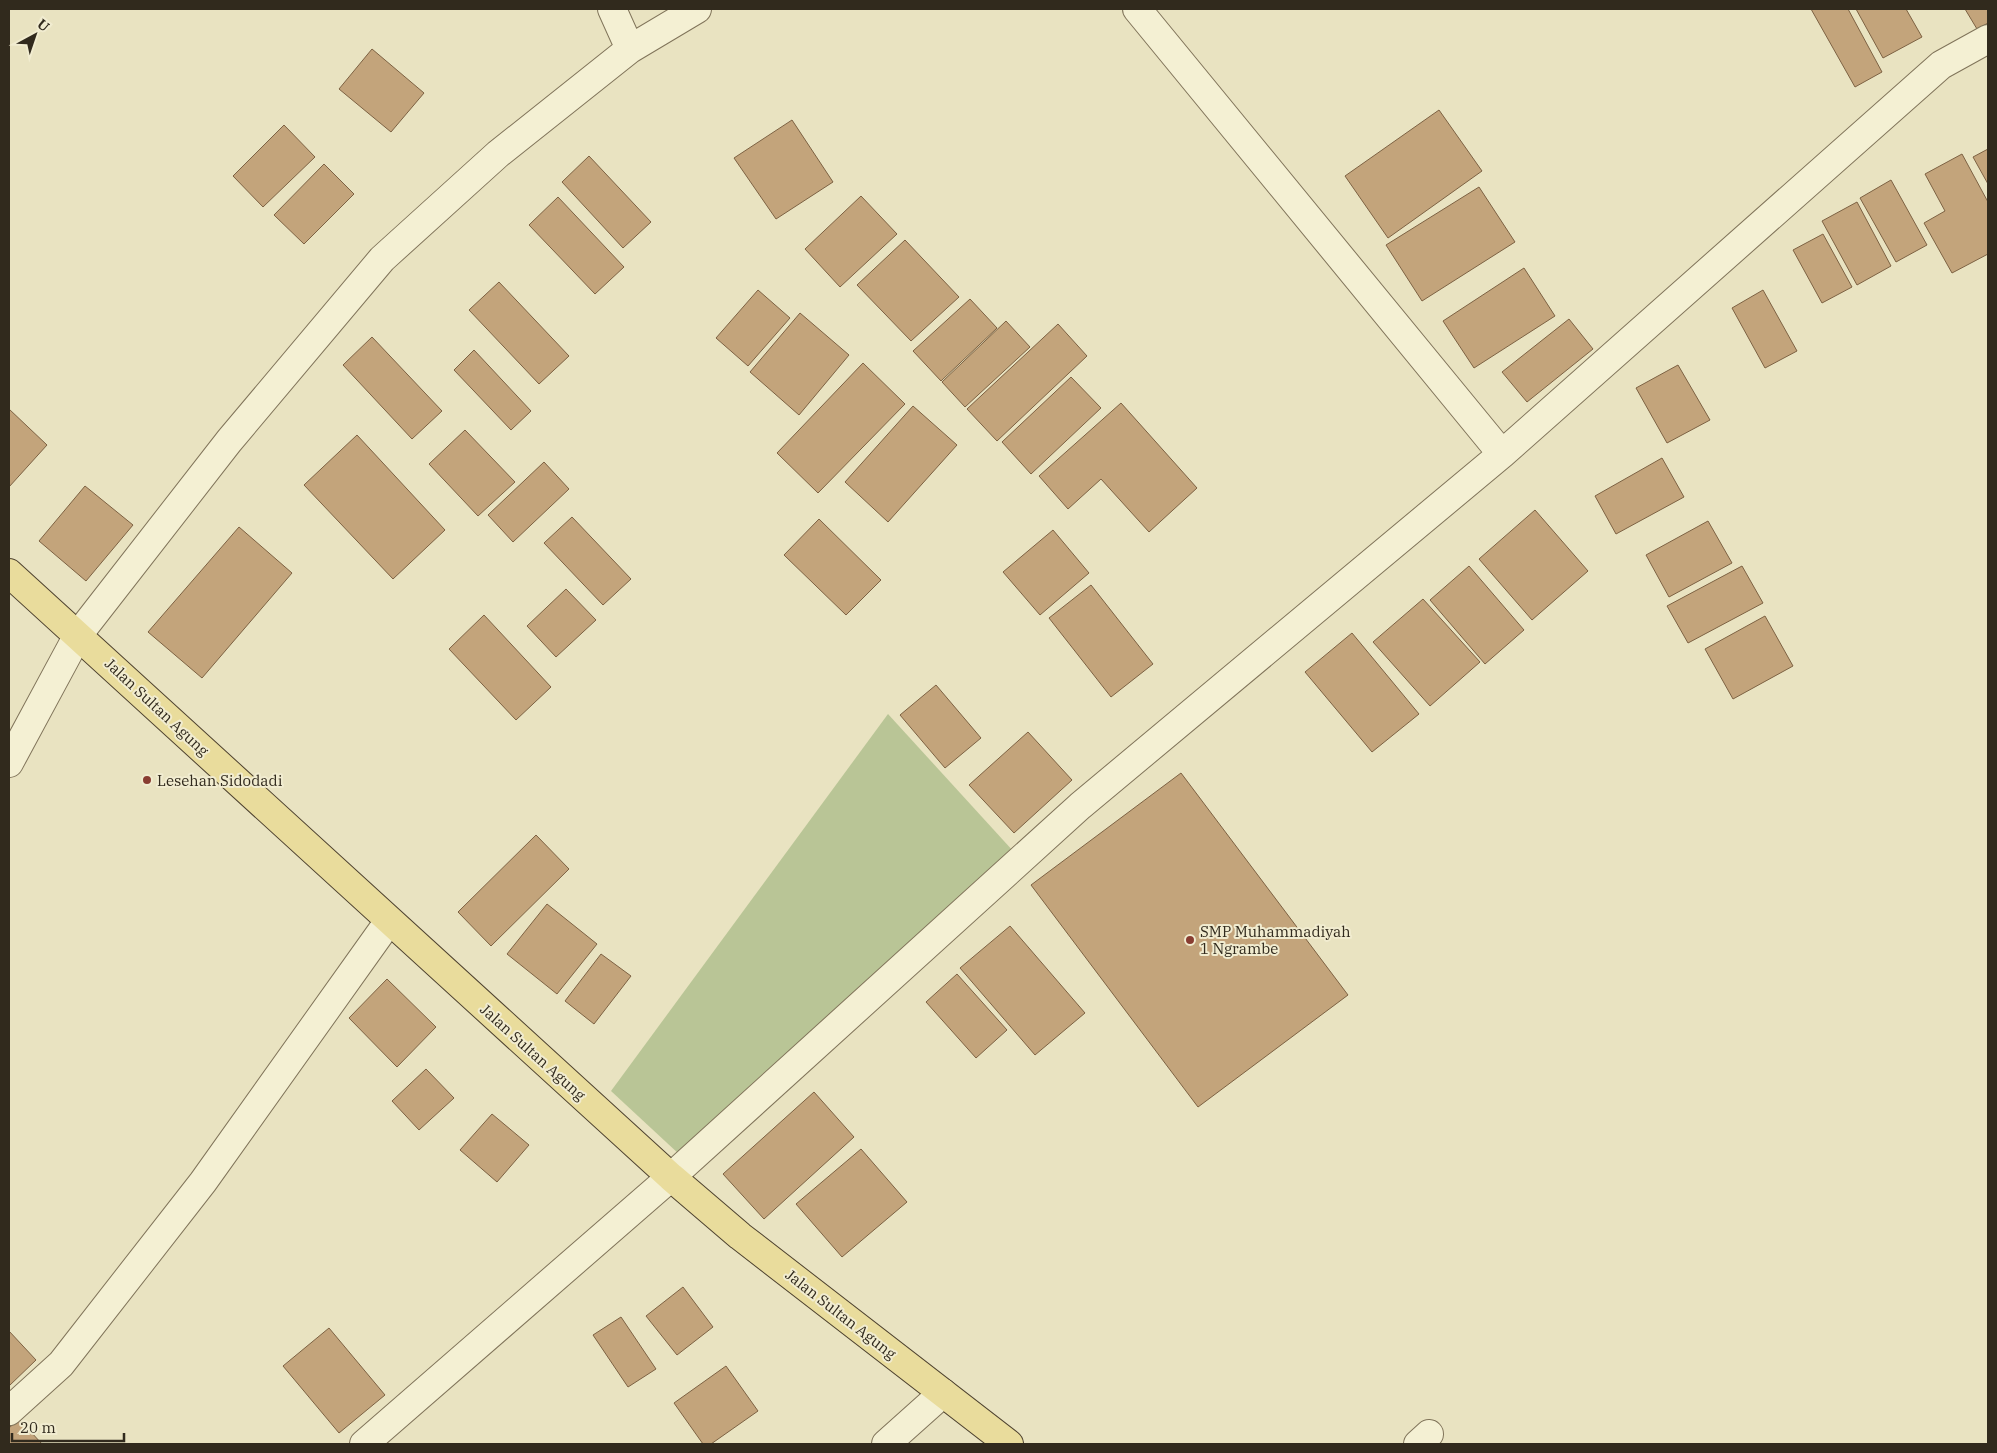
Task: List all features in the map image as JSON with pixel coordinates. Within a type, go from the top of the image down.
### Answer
[{"type":"main road","name":"Jalan Sultan Agung","points":[[9,573],[388,921],[671,1177],[740,1236],[1009,1444]]},
{"type":"street","points":[[612,9],[630,50]]},
{"type":"street","points":[[9,763],[78,635],[229,441],[382,259],[498,154],[630,50],[697,9]]},
{"type":"street","points":[[1137,9],[1502,454]]},
{"type":"street","points":[[364,1444],[671,1177],[1080,806],[1502,454],[1941,65],[1988,39]]},
{"type":"street","points":[[9,1411],[61,1364],[203,1182],[388,921]]},
{"type":"street","points":[[886,1444],[943,1393]]},
{"type":"green space","points":[[888,714],[1014,852],[680,1155],[611,1091]]},
{"type":"building","points":[[1811,9],[1848,9],[1882,72],[1855,87]]},
{"type":"building","points":[[1856,9],[1906,9],[1922,37],[1883,58]]},
{"type":"building","points":[[1965,9],[1988,9],[1988,23],[1977,29]]},
{"type":"building","points":[[372,49],[424,93],[391,132],[339,89]]},
{"type":"building","points":[[1439,110],[1482,171],[1388,238],[1345,176]]},
{"type":"building","points":[[792,120],[833,182],[776,219],[734,158]]},
{"type":"building","points":[[284,125],[315,157],[263,207],[233,176]]},
{"type":"building","points":[[1988,149],[1988,184],[1973,157]]},
{"type":"building","points":[[1962,154],[1988,202],[1988,254],[1952,273],[1924,223],[1945,211],[1925,174]]},
{"type":"building","points":[[589,156],[651,222],[623,248],[562,182]]},
{"type":"building","points":[[324,164],[354,194],[304,244],[274,215]]},
{"type":"building","points":[[1891,180],[1927,245],[1896,262],[1860,198]]},
{"type":"building","points":[[1479,187],[1515,242],[1422,301],[1386,245]]},
{"type":"building","points":[[861,196],[897,234],[840,287],[805,249]]},
{"type":"building","points":[[558,197],[624,267],[595,294],[529,225]]},
{"type":"building","points":[[1857,202],[1891,266],[1857,285],[1822,221]]},
{"type":"building","points":[[1823,234],[1852,287],[1822,303],[1793,250]]},
{"type":"building","points":[[905,240],[959,297],[911,341],[857,285]]},
{"type":"building","points":[[1524,268],[1555,316],[1474,368],[1443,321]]},
{"type":"building","points":[[499,282],[569,356],[539,384],[469,310]]},
{"type":"building","points":[[758,290],[790,318],[748,366],[716,338]]},
{"type":"building","points":[[1763,290],[1797,351],[1765,368],[1732,308]]},
{"type":"building","points":[[970,299],[997,328],[941,381],[913,351]]},
{"type":"building","points":[[800,313],[849,355],[799,415],[750,372]]},
{"type":"building","points":[[1569,319],[1593,349],[1527,402],[1502,372]]},
{"type":"building","points":[[1006,321],[1030,347],[965,407],[942,382]]},
{"type":"building","points":[[1058,324],[1087,356],[997,441],[967,409]]},
{"type":"building","points":[[372,337],[442,411],[412,439],[343,365]]},
{"type":"building","points":[[474,350],[531,411],[511,430],[454,370]]},
{"type":"building","points":[[863,363],[905,404],[818,493],[777,453]]},
{"type":"building","points":[[1678,365],[1710,420],[1667,443],[1636,388]]},
{"type":"building","points":[[1071,377],[1101,408],[1031,474],[1002,442]]},
{"type":"building","points":[[1121,403],[1197,488],[1149,532],[1101,479],[1068,509],[1039,476]]},
{"type":"building","points":[[913,406],[957,445],[888,522],[845,482]]},
{"type":"building","points":[[9,409],[47,445],[9,487]]},
{"type":"building","points":[[465,430],[515,482],[478,516],[429,464]]},
{"type":"building","points":[[357,435],[445,530],[393,579],[304,485]]},
{"type":"building","points":[[1662,458],[1684,497],[1616,534],[1595,496]]},
{"type":"building","points":[[544,462],[569,489],[513,542],[488,515]]},
{"type":"building","points":[[85,486],[133,525],[86,581],[39,541]]},
{"type":"building","points":[[1535,510],[1588,571],[1532,620],[1479,559]]},
{"type":"building","points":[[572,517],[631,579],[603,605],[544,543]]},
{"type":"building","points":[[819,519],[881,580],[846,615],[784,555]]},
{"type":"building","points":[[1708,521],[1732,563],[1669,597],[1646,555]]},
{"type":"building","points":[[239,527],[292,573],[202,678],[148,632]]},
{"type":"building","points":[[1053,530],[1089,573],[1040,615],[1003,572]]},
{"type":"building","points":[[1469,566],[1524,630],[1485,664],[1430,600]]},
{"type":"building","points":[[1742,566],[1763,603],[1688,643],[1667,606]]},
{"type":"building","points":[[1091,585],[1153,664],[1111,697],[1049,618]]},
{"type":"building","points":[[566,589],[596,620],[556,657],[527,626]]},
{"type":"building","points":[[1423,599],[1480,662],[1430,706],[1373,642]]},
{"type":"building","points":[[484,615],[551,687],[516,720],[449,649]]},
{"type":"building","points":[[1765,616],[1793,666],[1733,699],[1705,649]]},
{"type":"building","points":[[1352,633],[1419,714],[1372,752],[1305,672]]},
{"type":"building","points":[[936,685],[981,738],[945,768],[900,715]]},
{"type":"building","points":[[1028,732],[1072,780],[1014,833],[969,785]]},
{"type":"building","name":"SMP Muhammadiyah 1 Ngrambe","points":[[1181,773],[1348,995],[1198,1107],[1031,885]]},
{"type":"building","points":[[536,835],[569,869],[491,946],[458,912]]},
{"type":"building","points":[[547,904],[597,944],[557,994],[507,954]]},
{"type":"building","points":[[1010,926],[1085,1013],[1035,1055],[960,968]]},
{"type":"building","points":[[601,954],[631,976],[594,1024],[565,1001]]},
{"type":"building","points":[[957,974],[1007,1030],[976,1058],[926,1002]]},
{"type":"building","points":[[387,979],[436,1027],[397,1067],[349,1018]]},
{"type":"building","points":[[426,1069],[454,1098],[419,1130],[392,1101]]},
{"type":"building","points":[[814,1092],[854,1137],[764,1219],[723,1174]]},
{"type":"building","points":[[492,1114],[529,1145],[497,1182],[460,1150]]},
{"type":"building","points":[[861,1149],[907,1202],[842,1257],[796,1204]]},
{"type":"building","points":[[683,1287],[713,1327],[677,1355],[646,1316]]},
{"type":"building","points":[[621,1317],[656,1369],[628,1387],[593,1335]]},
{"type":"building","points":[[329,1328],[385,1395],[339,1433],[283,1366]]},
{"type":"building","points":[[9,1331],[36,1360],[9,1386]]},
{"type":"building","points":[[726,1366],[758,1411],[711,1444],[703,1444],[674,1403]]},
{"type":"building","points":[[19,1419],[42,1444],[9,1444],[9,1428]]},
{"type":"place","name":"Lesehan Sidodadi","points":[[147,780]]},
{"type":"place","name":"SMP Muhammadiyah 1 Ngrambe","points":[[1190,940]]}]
